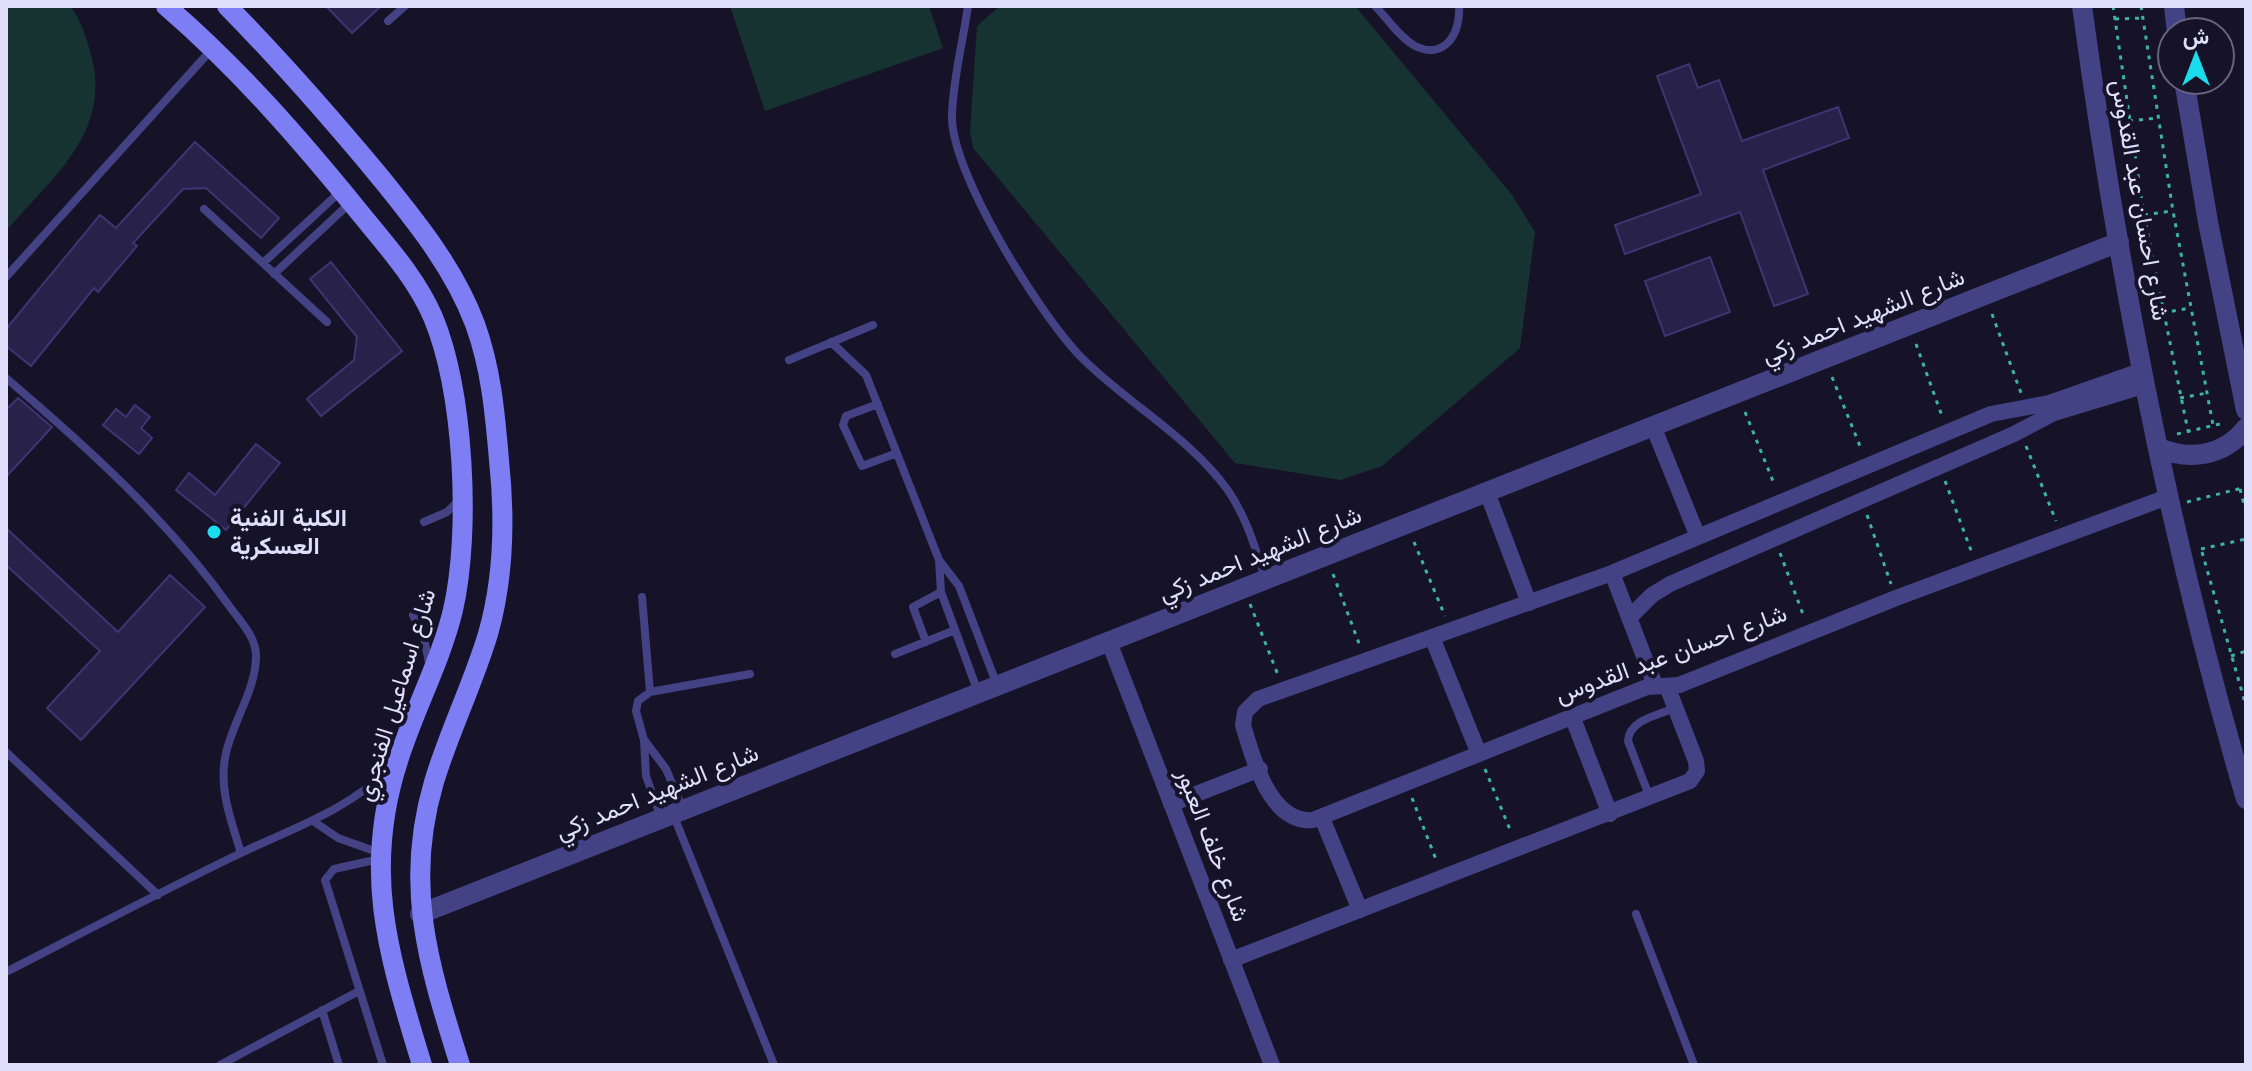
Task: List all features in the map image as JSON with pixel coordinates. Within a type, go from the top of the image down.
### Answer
[{"type":"main road","name":"شارع اسماعيل الفنجري","points":[[166,6],[214,47],[295,133],[414,282],[439,334],[452,389],[462,497],[457,591],[449,625],[398,760],[381,856],[381,903],[389,957],[422,1065]]},
{"type":"main road","points":[[227,6],[324,109],[435,247],[474,322],[491,383],[502,492],[498,578],[488,635],[429,802],[421,846],[420,914],[432,979],[460,1065]]},
{"type":"street","name":"شارع احسان عبد القدوس","points":[[2082,6],[2119,242],[2158,443],[2176,501],[2211,673],[2246,799]]},
{"type":"street","points":[[2158,443],[2181,455],[2203,454],[2224,447],[2242,419],[2187,96]]},
{"type":"street","name":"شارع الشهيد احمد زكي","points":[[420,914],[2119,242]]},
{"type":"street","points":[[1171,804],[1260,769],[1245,731],[1245,712],[1252,702],[1612,573],[1998,412],[2049,403],[2145,378]]},
{"type":"street","points":[[1629,618],[1652,595],[1670,584],[2020,431],[2054,413],[2145,378]]},
{"type":"street","points":[[1653,426],[1698,537]]},
{"type":"street","points":[[1487,492],[1529,603]]},
{"type":"street","name":"شارع احسان عبد القدوس","points":[[1260,769],[1279,811],[1304,821],[1322,818],[1572,716],[1661,685],[1679,685],[2062,535],[2176,501]]},
{"type":"street","points":[[1231,960],[1690,781],[1697,771],[1675,708],[1629,618],[1612,573]]},
{"type":"street","points":[[1432,637],[1479,754]]},
{"type":"street","name":"شارع خلف العبور","points":[[1109,642],[1272,1065]]},
{"type":"street","points":[[1572,716],[1610,814]]},
{"type":"street","points":[[1322,818],[1360,910]]},
{"type":"lane","points":[[388,21],[405,6]]},
{"type":"lane","points":[[968,6],[952,115],[956,147],[968,181],[1052,324],[1082,359],[1200,459],[1228,491],[1252,538],[1265,578]]},
{"type":"lane","points":[[1375,6],[1411,43],[1434,49],[1455,37],[1461,22],[1459,6]]},
{"type":"lane","points":[[6,277],[214,47]]},
{"type":"lane","points":[[263,263],[346,196]]},
{"type":"lane","points":[[274,274],[346,196]]},
{"type":"lane","points":[[204,209],[327,322]]},
{"type":"lane","points":[[789,360],[873,325]]},
{"type":"lane","points":[[831,342],[864,371],[939,560],[959,586],[988,689]]},
{"type":"lane","points":[[6,378],[161,522],[252,639],[254,669],[226,751],[223,771],[226,802],[241,853]]},
{"type":"lane","points":[[878,404],[846,416],[843,425],[862,466],[897,453]]},
{"type":"lane","points":[[424,522],[447,512],[462,497]]},
{"type":"lane","points":[[939,560],[941,592],[955,630],[988,689]]},
{"type":"lane","points":[[926,642],[913,607],[941,592]]},
{"type":"lane","points":[[642,597],[650,692]]},
{"type":"lane","points":[[413,615],[424,638],[430,673]]},
{"type":"lane","points":[[895,654],[955,630]]},
{"type":"lane","points":[[750,674],[650,692],[637,706],[644,740],[646,776],[672,814],[774,1065]]},
{"type":"lane","points":[[1651,798],[1628,741],[1629,732],[1636,725],[1675,708]]},
{"type":"lane","points":[[644,740],[666,769],[672,814]]},
{"type":"lane","points":[[6,752],[158,895]]},
{"type":"lane","points":[[6,972],[352,800],[398,760]]},
{"type":"lane","points":[[313,821],[338,838],[381,856]]},
{"type":"lane","points":[[381,856],[334,869],[325,880],[383,1065]]},
{"type":"lane","points":[[1636,914],[1694,1065]]},
{"type":"lane","points":[[220,1065],[359,991]]},
{"type":"lane","points":[[322,1010],[339,1065]]},
{"type":"path","points":[[2113,6],[2144,215],[2188,431]]},
{"type":"path","points":[[2141,6],[2173,211],[2213,425]]},
{"type":"path","points":[[2115,19],[2143,18]]},
{"type":"path","points":[[2129,121],[2158,118]]},
{"type":"path","points":[[2144,215],[2173,211]]},
{"type":"path","points":[[1985,296],[2027,407]]},
{"type":"path","points":[[2162,313],[2190,308]]},
{"type":"path","points":[[1910,325],[1948,432]]},
{"type":"path","points":[[1825,359],[1868,466]]},
{"type":"path","points":[[1737,393],[1782,502]]},
{"type":"path","points":[[2180,398],[2207,393]]},
{"type":"path","points":[[2158,443],[2188,431],[2242,419]]},
{"type":"path","points":[[2020,431],[2062,535]]},
{"type":"path","points":[[1939,466],[1977,567]]},
{"type":"path","points":[[2176,501],[2246,487]]},
{"type":"path","points":[[2240,488],[2246,512]]},
{"type":"path","points":[[1862,500],[1896,598]]},
{"type":"path","points":[[2176,501],[2192,513]]},
{"type":"path","points":[[1407,524],[1451,630]]},
{"type":"path","points":[[2198,537],[2246,706]]},
{"type":"path","points":[[1775,538],[1809,633]]},
{"type":"path","points":[[2201,549],[2246,539]]},
{"type":"path","points":[[1326,556],[1366,661]]},
{"type":"path","points":[[1244,588],[1284,690]]},
{"type":"path","points":[[2231,656],[2246,651]]},
{"type":"path","points":[[1479,754],[1518,849]]},
{"type":"path","points":[[1407,783],[1443,878]]},
{"type":"green space","points":[[6,6],[70,6],[84,33],[95,79],[94,105],[75,150],[6,231]]},
{"type":"green space","points":[[730,6],[929,6],[943,48],[765,111]]},
{"type":"green space","points":[[1000,6],[1355,6],[1512,195],[1535,232],[1520,348],[1382,466],[1341,480],[1235,463],[973,148],[970,131],[977,26]]},
{"type":"building","points":[[326,6],[381,6],[352,33]]},
{"type":"building","points":[[1689,64],[1698,88],[1719,80],[1742,141],[1838,107],[1849,138],[1763,170],[1808,294],[1774,306],[1740,212],[1625,254],[1615,225],[1701,194],[1657,76]]},
{"type":"building","points":[[195,142],[279,218],[261,238],[206,188],[183,189],[133,243],[137,246],[98,292],[94,288],[31,366],[6,346],[6,329],[100,215],[116,228]]},
{"type":"building","points":[[1710,257],[1730,312],[1665,336],[1645,281]]},
{"type":"building","points":[[331,262],[402,351],[321,416],[307,399],[354,360],[357,337],[310,279]]},
{"type":"building","points":[[18,398],[52,427],[6,477],[6,410]]},
{"type":"building","points":[[135,405],[150,417],[141,428],[152,438],[139,454],[103,425],[116,409],[126,417]]},
{"type":"building","points":[[256,444],[280,463],[226,530],[176,490],[189,473],[215,495]]},
{"type":"building","points":[[6,528],[118,632],[170,575],[205,607],[81,740],[47,708],[100,651],[6,565]]},
{"type":"place","name":"الكلية الفنية العسكرية","points":[[214,532]]}]
